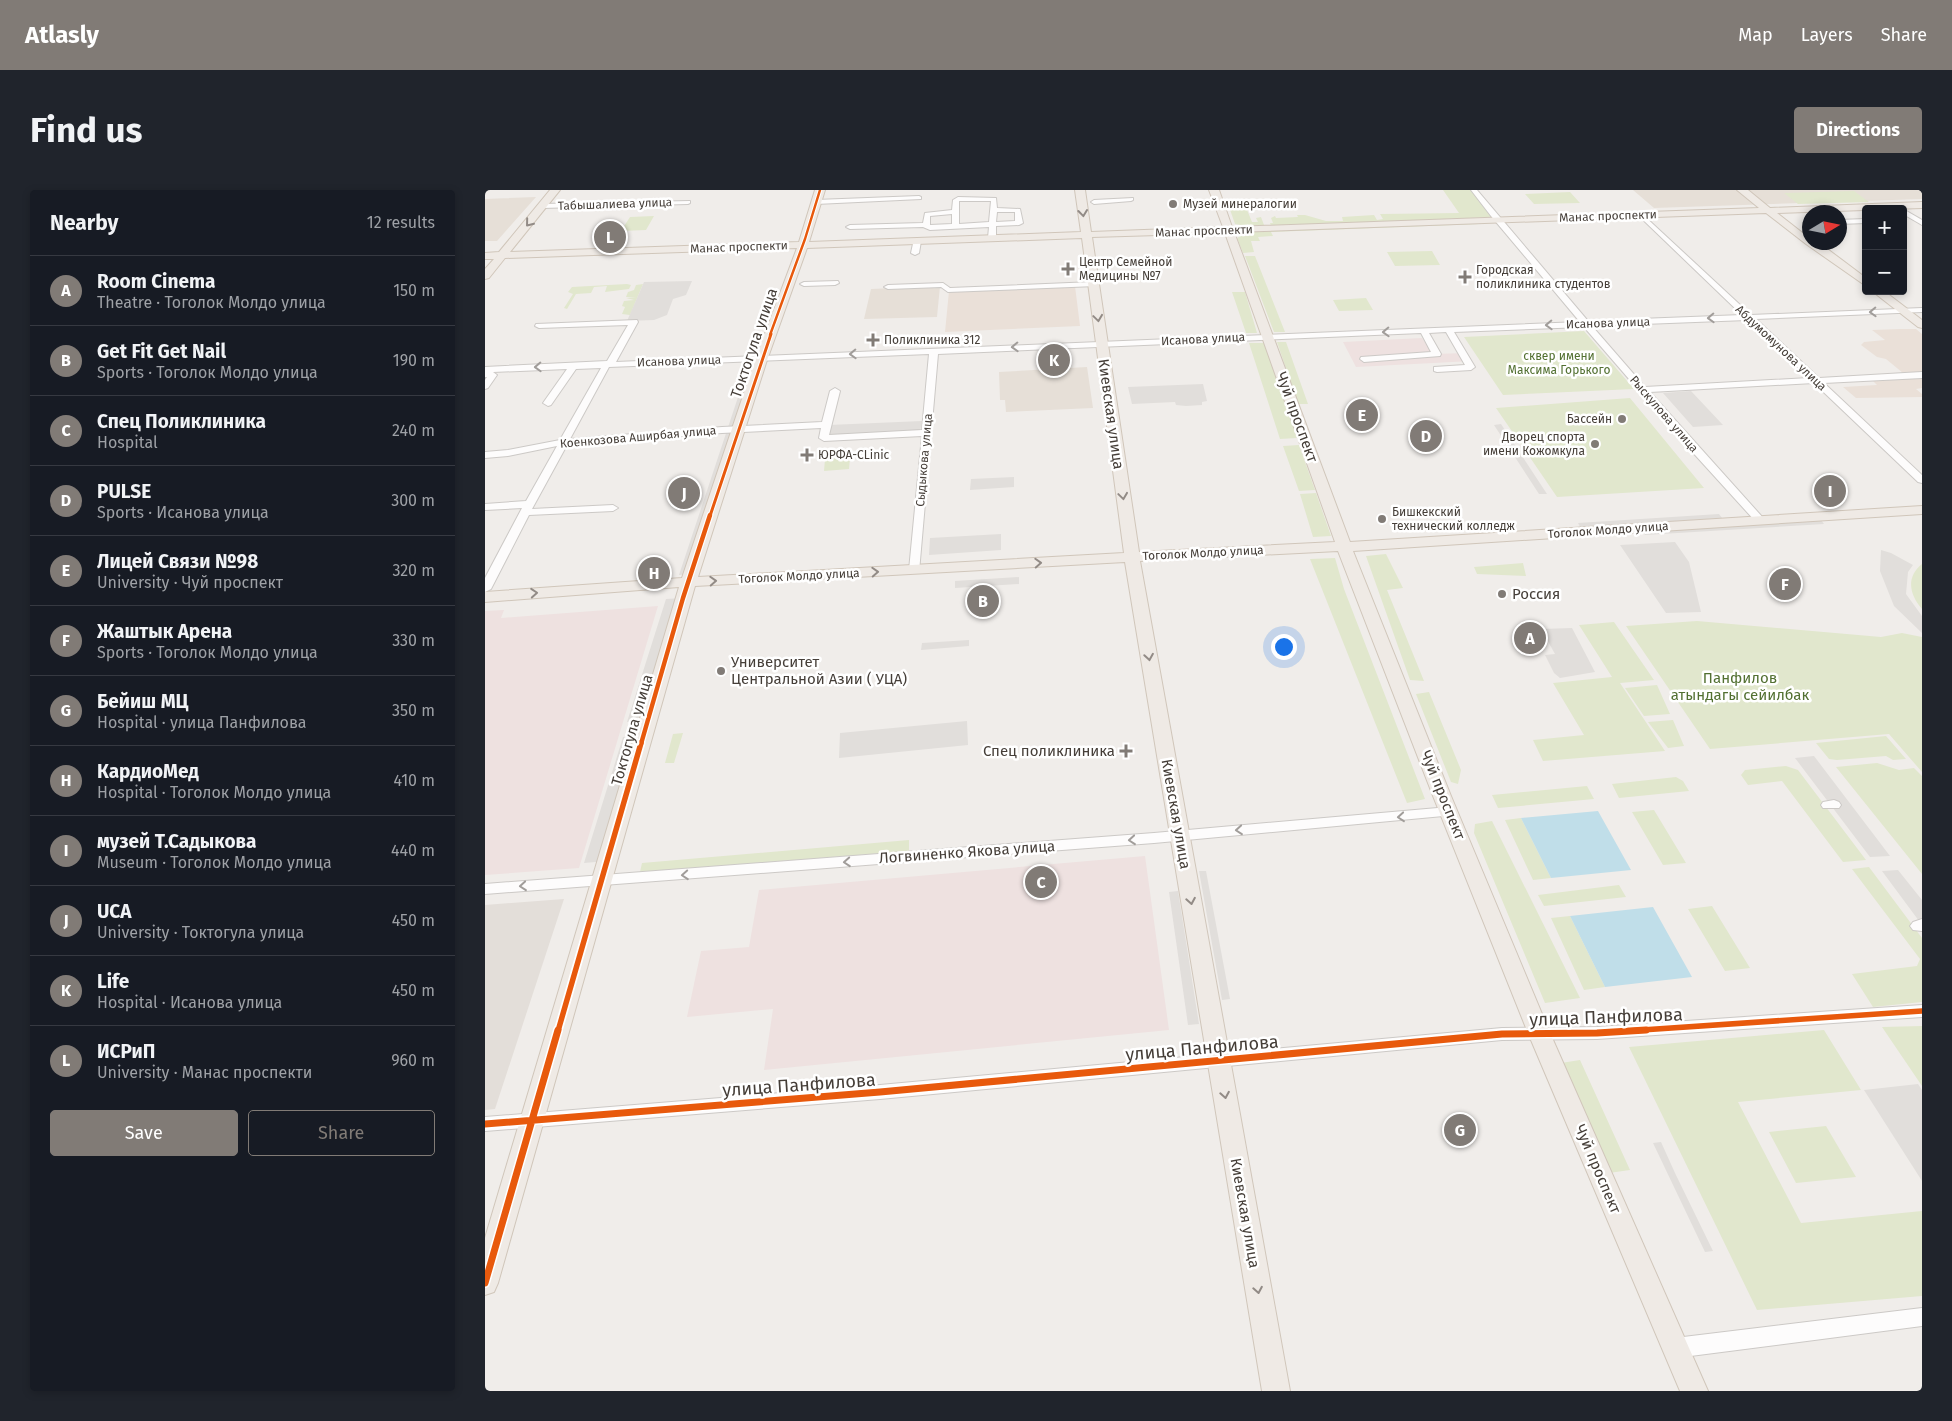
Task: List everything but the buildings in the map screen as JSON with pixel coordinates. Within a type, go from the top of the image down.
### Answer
[{"type":"main road","points":[[485,276],[555,190]]},
{"type":"main road","points":[[1080,190],[1086,235]]},
{"type":"main road","name":"Чуй проспект","points":[[1214,190],[1344,546],[1449,812],[1539,1033],[1693,1391]]},
{"type":"main road","points":[[1742,190],[1802,236]]},
{"type":"main road","name":"Токтогула улица","points":[[485,1283],[688,582],[818,196]]},
{"type":"main road","name":"Манас проспекти","points":[[1907,207],[1922,205]]},
{"type":"main road","name":"Манас проспекти","points":[[485,256],[1862,209]]},
{"type":"main road","name":"Киевская улица","points":[[1086,235],[1132,557],[1276,1391]]},
{"type":"main road","points":[[1821,250],[1862,280]]},
{"type":"main road","points":[[1882,295],[1922,325]]},
{"type":"main road","name":"Тоголок Молдо улица","points":[[485,597],[688,582],[1344,546],[1922,510]]},
{"type":"street","name":"Рыскулова улица","points":[[1474,190],[1643,390],[1760,520]]},
{"type":"street","points":[[818,196],[919,198]]},
{"type":"street","points":[[955,226],[956,200],[993,198],[992,238]]},
{"type":"street","points":[[1094,202],[1131,199]]},
{"type":"street","name":"Табышалиева улица","points":[[542,206],[688,202]]},
{"type":"street","points":[[850,227],[926,225],[930,228],[1019,223],[1018,210],[993,210]]},
{"type":"street","points":[[926,225],[927,214],[956,212]]},
{"type":"street","points":[[1907,213],[1919,221]]},
{"type":"street","name":"Абдумомунова улица","points":[[1641,215],[1922,480]]},
{"type":"street","points":[[1847,222],[1862,221]]},
{"type":"street","points":[[915,253],[917,241]]},
{"type":"street","points":[[804,284],[835,283]]},
{"type":"street","points":[[888,287],[943,285],[948,290],[1093,284]]},
{"type":"street","name":"Исанова улица","points":[[485,370],[1922,310]]},
{"type":"street","points":[[485,589],[527,508],[608,364],[634,322],[539,326]]},
{"type":"street","points":[[1437,369],[1471,367],[1448,329]]},
{"type":"street","points":[[1364,359],[1437,354],[1423,330]]},
{"type":"street","name":"Сыдыкова улица","points":[[915,570],[934,351]]},
{"type":"street","points":[[548,403],[574,366]]},
{"type":"street","points":[[485,374],[493,375],[485,386]]},
{"type":"street","points":[[1643,390],[1922,375]]},
{"type":"street","points":[[835,391],[824,438],[926,433]]},
{"type":"street","name":"Коенкозова Аширбая улица","points":[[485,455],[508,453],[564,442],[738,429],[827,425]]},
{"type":"street","points":[[485,508],[613,508]]},
{"type":"street","name":"Логвиненко Якова улица","points":[[485,889],[1180,835],[1449,812]]},
{"type":"street","name":"улица Панфилова","points":[[485,1124],[880,1092],[1502,1034],[1597,1033],[1922,1011]]},
{"type":"street","points":[[1675,1348],[1922,1317]]},
{"type":"shaded area","points":[[1633,190],[1922,190],[1922,199],[1654,208]]},
{"type":"shaded area","points":[[536,197],[497,241],[485,241],[485,199]]},
{"type":"shaded area","points":[[692,281],[686,295],[673,299],[667,315],[654,320],[627,321],[644,282]]},
{"type":"shaded area","points":[[940,286],[937,317],[864,319],[871,289]]},
{"type":"shaded area","points":[[1075,286],[1080,326],[945,332],[949,291]]},
{"type":"shaded area","points":[[1916,329],[1922,334],[1922,372],[1903,373],[1886,359],[1877,357],[1861,345],[1864,342],[1885,340],[1872,330]]},
{"type":"shaded area","points":[[1422,338],[1433,354],[1466,353],[1472,361],[1356,367],[1343,342]]},
{"type":"shaded area","points":[[760,363],[691,574],[679,575],[749,364]]},
{"type":"shaded area","points":[[1087,367],[1093,408],[1006,412],[1005,400],[1000,400],[999,372]]},
{"type":"shaded area","points":[[1922,378],[1922,388],[1916,389],[1922,394],[1922,397],[1856,398],[1843,387],[1877,385],[1873,381]]},
{"type":"shaded area","points":[[1203,384],[1207,401],[1202,402],[1202,405],[1186,406],[1176,405],[1175,402],[1132,404],[1128,387]]},
{"type":"shaded area","points":[[1691,391],[1723,425],[1693,427],[1663,393]]},
{"type":"shaded area","points":[[922,421],[920,432],[826,436],[829,425]]},
{"type":"shaded area","points":[[1501,424],[1547,494],[1539,494],[1494,425]]},
{"type":"shaded area","points":[[1014,477],[1014,487],[970,490],[971,479]]},
{"type":"shaded area","points":[[1719,514],[1722,518],[1580,527],[1578,523]]},
{"type":"shaded area","points":[[1821,520],[1824,524],[1645,535],[1642,531]]},
{"type":"shaded area","points":[[1001,534],[1001,550],[929,555],[930,538]]},
{"type":"shaded area","points":[[1675,542],[1689,562],[1701,612],[1666,613],[1620,545]]},
{"type":"shaded area","points":[[1881,550],[1891,553],[1913,565],[1908,572],[1906,594],[1922,616],[1922,633],[1894,606],[1880,571]]},
{"type":"shaded area","points":[[1019,577],[1019,584],[955,588],[955,581]]},
{"type":"shaded area","points":[[683,598],[648,721],[627,722],[666,599]]},
{"type":"shaded area","points":[[658,606],[579,868],[485,875],[485,611],[504,610],[501,618]]},
{"type":"shaded area","points":[[1572,628],[1595,672],[1560,678],[1554,673],[1545,655],[1555,654],[1541,629]]},
{"type":"shaded area","points":[[969,640],[969,646],[921,650],[922,643]]},
{"type":"shaded area","points":[[967,721],[968,745],[839,758],[840,733]]},
{"type":"shaded area","points":[[644,735],[607,861],[584,863],[623,737]]},
{"type":"shaded area","points":[[1814,756],[1890,856],[1870,857],[1795,758]]},
{"type":"shaded area","points":[[1145,856],[1169,1030],[764,1070],[773,1009],[687,1017],[701,951],[749,947],[759,890]]},
{"type":"shaded area","points":[[1898,870],[1922,900],[1922,925],[1882,871]]},
{"type":"shaded area","points":[[1199,871],[1206,871],[1230,999],[1222,1000]]},
{"type":"shaded area","points":[[1178,891],[1199,1024],[1188,1025],[1169,892]]},
{"type":"shaded area","points":[[564,899],[495,1109],[485,1110],[485,905]]},
{"type":"shaded area","points":[[1918,1084],[1922,1090],[1922,1181],[1864,1090]]},
{"type":"shaded area","points":[[1661,1142],[1713,1251],[1705,1252],[1653,1143]]},
{"type":"green space","points":[[1443,190],[1471,190],[1493,217],[1271,226],[1270,223],[1273,223],[1271,218],[1275,216],[1276,218],[1305,215],[1326,221],[1343,221],[1342,217],[1374,215],[1377,220],[1383,219],[1380,214],[1459,213]]},
{"type":"green space","points":[[1854,191],[1869,202],[1798,204],[1784,193]]},
{"type":"green space","points":[[1570,192],[1580,203],[1534,204],[1525,194]]},
{"type":"green space","points":[[1243,200],[1252,222],[1258,222],[1256,218],[1261,217],[1264,225],[1235,224],[1227,201]]},
{"type":"green space","points":[[654,216],[646,230],[621,231],[630,217]]},
{"type":"green space","points":[[1478,222],[1480,224],[1271,232],[1273,236],[1258,237],[1260,241],[1251,241],[1254,252],[1243,253],[1237,238],[1248,232]]},
{"type":"green space","points":[[1432,251],[1440,265],[1395,266],[1387,252]]},
{"type":"green space","points":[[1245,256],[1255,256],[1285,332],[1274,332]]},
{"type":"green space","points":[[643,284],[630,315],[622,314],[625,307],[622,306],[624,301],[634,300],[626,298],[636,297],[626,297],[628,292],[634,290],[636,285]]},
{"type":"green space","points":[[631,285],[629,289],[605,292],[607,286],[594,287],[591,293],[576,294],[567,309],[564,308],[573,294],[568,292],[572,287]]},
{"type":"green space","points":[[1232,292],[1245,292],[1257,333],[1246,333]]},
{"type":"green space","points":[[1366,298],[1373,310],[1339,311],[1333,300]]},
{"type":"green space","name":"сквер имени Максима Горького","points":[[1584,331],[1634,389],[1503,395],[1464,337]]},
{"type":"green space","points":[[1277,342],[1286,342],[1308,404],[1298,404]]},
{"type":"green space","points":[[1249,343],[1264,343],[1297,438],[1280,439]]},
{"type":"green space","name":"Дворец спорта имени Кожомкула","points":[[1630,398],[1704,488],[1557,497],[1496,408]]},
{"type":"green space","points":[[1299,445],[1315,490],[1299,491],[1283,446]]},
{"type":"green space","points":[[850,458],[849,469],[824,471],[825,459]]},
{"type":"green space","points":[[1316,493],[1331,536],[1313,537],[1300,494]]},
{"type":"green space","points":[[1386,554],[1403,588],[1387,590],[1424,681],[1410,680],[1366,556]]},
{"type":"green space","points":[[1335,558],[1344,589],[1425,799],[1407,803],[1310,559]]},
{"type":"green space","points":[[1523,563],[1526,576],[1477,574],[1474,567]]},
{"type":"green space","points":[[1922,564],[1922,609],[1914,597],[1911,586],[1913,574]]},
{"type":"green space","name":"Панфилов атындагы сейилбак","points":[[1697,621],[1881,637],[1902,633],[1922,637],[1922,772],[1889,734],[1710,749],[1626,626]]},
{"type":"green space","points":[[1614,622],[1654,680],[1620,683],[1665,751],[1543,761],[1533,740],[1584,735],[1553,683],[1612,677],[1579,625]]},
{"type":"green space","points":[[1657,685],[1670,714],[1644,716],[1625,688]]},
{"type":"green space","points":[[1429,692],[1461,770],[1458,784],[1451,782],[1416,694]]},
{"type":"green space","points":[[1673,720],[1684,746],[1668,748],[1648,722]]},
{"type":"green space","points":[[683,733],[674,763],[665,763],[673,734]]},
{"type":"green space","points":[[1886,736],[1906,759],[1893,760],[1886,756],[1829,759],[1816,743]]},
{"type":"green space","points":[[1877,763],[1899,770],[1914,768],[1922,776],[1922,874],[1836,767]]},
{"type":"green space","points":[[1786,766],[1798,770],[1866,860],[1843,862],[1782,781],[1748,785],[1741,775],[1745,770]]},
{"type":"green space","points":[[1676,777],[1683,781],[1689,791],[1619,798],[1612,784]]},
{"type":"green space","points":[[1587,786],[1594,799],[1498,808],[1492,795]]},
{"type":"green space","points":[[1654,810],[1686,863],[1663,865],[1632,812]]},
{"type":"green space","points":[[1521,818],[1551,878],[1533,880],[1505,820]]},
{"type":"green space","points":[[1492,821],[1580,998],[1545,1003],[1474,833],[1475,824]]},
{"type":"green space","points":[[909,840],[909,851],[640,872],[642,863]]},
{"type":"green space","points":[[1869,867],[1922,938],[1922,1002],[1873,1007],[1852,974],[1917,966],[1920,959],[1852,869]]},
{"type":"green space","points":[[1619,885],[1626,897],[1544,906],[1538,895]]},
{"type":"green space","points":[[1712,906],[1750,968],[1725,971],[1688,909]]},
{"type":"green space","points":[[1570,916],[1605,987],[1584,990],[1551,918]]},
{"type":"green space","points":[[1922,1026],[1922,1086],[1882,1027]]},
{"type":"green space","points":[[1824,1030],[1861,1090],[1738,1102],[1801,1223],[1922,1211],[1922,1296],[1757,1310],[1629,1047]]},
{"type":"green space","points":[[1580,1060],[1630,1170],[1609,1173],[1561,1063]]},
{"type":"green space","points":[[1826,1126],[1856,1177],[1796,1183],[1769,1132]]},
{"type":"water","points":[[1598,811],[1631,870],[1551,878],[1521,818]]},
{"type":"water","points":[[1653,907],[1692,977],[1605,987],[1570,916]]},
{"type":"cycle path","points":[[485,1283],[683,598],[760,363],[805,239],[820,190]]},
{"type":"cycle path","points":[[485,1124],[880,1092],[1502,1034],[1597,1033],[1922,1011]]},
{"type":"place","name":"Музей минералогии","points":[[1173,204]]},
{"type":"place","name":"ИСРиП","points":[[610,237]]},
{"type":"place","name":"Центр Семейной Медицины №7","points":[[1068,269]]},
{"type":"place","name":"Городская поликлиника студентов","points":[[1465,277]]},
{"type":"place","name":"Поликлиника 312","points":[[873,340]]},
{"type":"place","name":"Life","points":[[1054,360]]},
{"type":"place","name":"Лицей Связи №98","points":[[1362,415]]},
{"type":"place","name":"Бассейн","points":[[1622,419]]},
{"type":"place","name":"PULSE","points":[[1426,436]]},
{"type":"place","name":"Дворец спорта имени Кожомкула","points":[[1595,444]]},
{"type":"place","name":"ЮРФА-CLinic","points":[[807,455]]},
{"type":"place","name":"музей Т.Садыкова","points":[[1830,491]]},
{"type":"place","name":"UCA","points":[[684,493]]},
{"type":"place","name":"Бишкекский технический колледж","points":[[1382,519]]},
{"type":"place","name":"КардиоМед","points":[[654,573]]},
{"type":"place","name":"Жаштык Арена","points":[[1785,584]]},
{"type":"place","name":"Россия","points":[[1502,594]]},
{"type":"place","name":"Get Fit Get Nail","points":[[983,601]]},
{"type":"place","name":"Room Cinema","points":[[1530,638]]},
{"type":"place","name":"Университет Центральной Азии ( УЦА)","points":[[721,671]]},
{"type":"place","name":"Спец поликлиника","points":[[1126,751]]},
{"type":"place","name":"Спец Поликлиника","points":[[1041,882]]},
{"type":"place","name":"Бейиш МЦ","points":[[1460,1130]]}]
